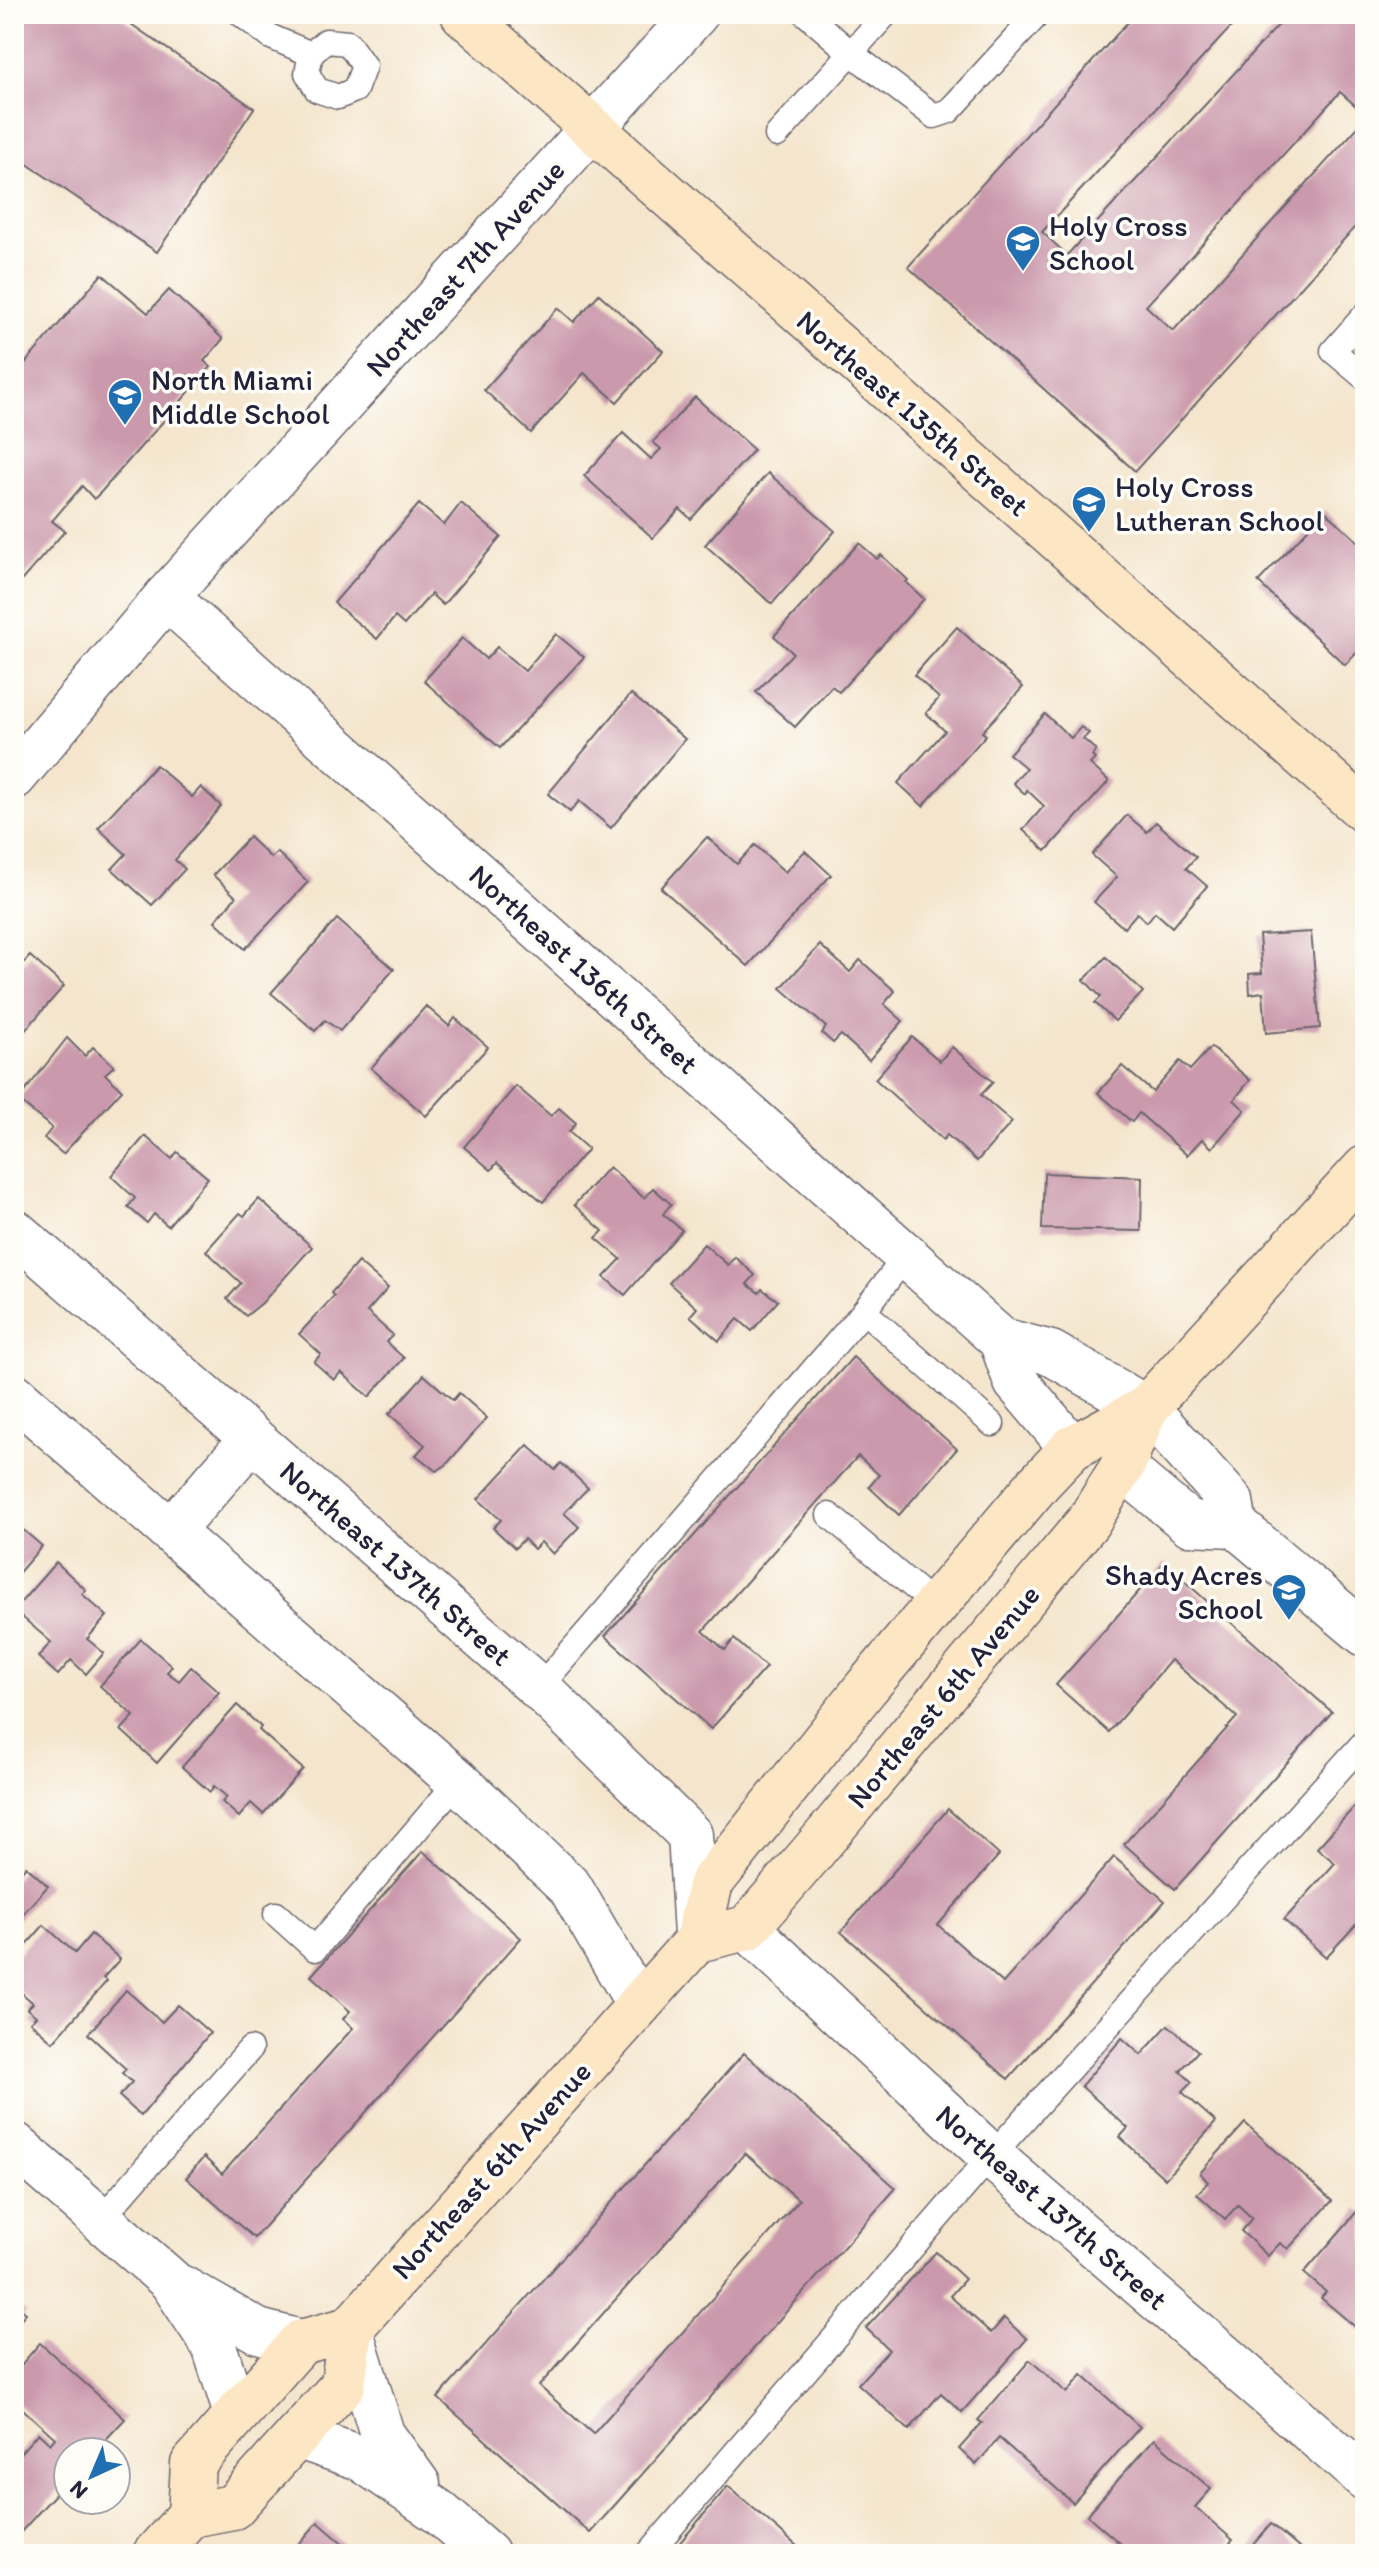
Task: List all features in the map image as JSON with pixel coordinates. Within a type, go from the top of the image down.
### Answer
[{"type":"main road","name":"Northeast 135th Street","points":[[463,14],[1365,811]]},
{"type":"main road","name":"Northeast 6th Avenue","points":[[350,2329],[697,1940],[711,1883],[865,1689],[1039,1483],[1072,1448],[1146,1408],[1365,1168]]},
{"type":"main road","name":"Northeast 6th Avenue","points":[[747,1928],[1088,1522],[1122,1467],[1146,1408]]},
{"type":"main road","points":[[697,1940],[747,1928]]},
{"type":"main road","points":[[155,2554],[190,2515],[233,2507],[343,2385],[350,2329],[301,2342],[236,2414],[193,2464],[190,2515]]},
{"type":"street","name":"Northeast 7th Avenue","points":[[14,777],[166,597],[696,14]]},
{"type":"street","name":"Northeast 136th Street","points":[[166,597],[1001,1340],[1051,1353],[1146,1408],[1231,1501],[1235,1525],[1365,1634]]},
{"type":"street","name":"Northeast 137th Street","points":[[14,1231],[539,1688],[690,1835],[697,1940]]},
{"type":"street","name":"Northeast 136th Street","points":[[1001,1340],[1016,1382],[1072,1448]]},
{"type":"street","points":[[14,1395],[458,1781],[570,1887],[639,2005]]},
{"type":"street","points":[[171,1531],[252,1439]]},
{"type":"street","points":[[1122,1467],[1189,1523],[1235,1525]]},
{"type":"street","name":"Northeast 137th Street","points":[[747,1928],[991,2156],[1365,2478]]},
{"type":"street","points":[[14,2144],[171,2281],[258,2331],[301,2342]]},
{"type":"street","points":[[171,2281],[214,2346],[236,2414]]},
{"type":"street","points":[[350,2329],[382,2434],[439,2512]]},
{"type":"street","points":[[297,2436],[360,2458],[439,2512],[487,2554]]},
{"type":"lane","points":[[241,14],[271,37],[311,54]]},
{"type":"lane","points":[[806,14],[851,53],[934,116],[949,111],[1038,14]]},
{"type":"lane","points":[[777,135],[886,14]]},
{"type":"lane","points":[[1365,315],[1333,351],[1365,378]]},
{"type":"lane","points":[[539,1688],[864,1311],[906,1256]]},
{"type":"lane","points":[[864,1311],[992,1424]]},
{"type":"lane","points":[[829,1515],[935,1605]]},
{"type":"lane","points":[[648,2554],[991,2156],[1365,1741]]},
{"type":"lane","points":[[276,1914],[315,1949],[458,1781]]},
{"type":"lane","points":[[101,2219],[250,2049]]},
{"type":"building","points":[[14,14],[116,14],[254,108],[157,252],[14,155]]},
{"type":"building","points":[[1135,14],[1243,14],[1042,232],[1067,255],[1283,20],[1277,14],[1365,14],[1365,114],[1340,92],[1146,306],[1173,331],[1365,119],[1365,216],[1135,471],[908,267]]},
{"type":"building","points":[[102,274],[148,313],[169,290],[223,339],[204,361],[211,367],[101,492],[94,499],[82,486],[52,521],[65,531],[14,589],[14,376]]},
{"type":"building","points":[[599,294],[663,351],[617,402],[584,373],[531,433],[484,390],[558,308],[574,322]]},
{"type":"building","points":[[695,397],[754,450],[691,519],[680,509],[653,538],[584,476],[623,433],[651,459],[661,449],[653,442]]},
{"type":"building","points":[[768,473],[835,531],[772,604],[705,545]]},
{"type":"building","points":[[461,503],[501,537],[443,605],[431,594],[404,625],[395,617],[377,639],[334,603],[419,504],[444,525]]},
{"type":"building","points":[[1325,511],[1365,548],[1365,644],[1345,665],[1258,582]]},
{"type":"building","points":[[859,543],[877,559],[881,555],[924,599],[839,692],[832,686],[795,727],[756,692],[793,653],[774,636]]},
{"type":"building","points":[[957,627],[1023,687],[982,732],[986,735],[923,806],[898,783],[945,731],[926,713],[939,698],[914,675]]},
{"type":"building","points":[[556,634],[584,657],[500,748],[424,681],[462,638],[486,659],[497,647],[525,671]]},
{"type":"building","points":[[631,694],[685,739],[611,828],[579,801],[570,812],[548,794]]},
{"type":"building","points":[[1045,714],[1071,738],[1081,727],[1089,733],[1083,739],[1096,750],[1092,756],[1095,759],[1090,764],[1109,781],[1046,851],[1023,830],[1044,806],[1027,790],[1025,794],[1013,783],[1026,768],[1009,754]]},
{"type":"building","points":[[156,765],[192,797],[201,787],[221,806],[175,860],[185,869],[152,905],[112,869],[126,854],[98,828]]},
{"type":"building","points":[[1127,815],[1147,832],[1156,822],[1196,857],[1186,868],[1207,886],[1172,927],[1155,912],[1147,922],[1137,913],[1124,928],[1094,902],[1117,877],[1092,855]]},
{"type":"building","points":[[249,837],[271,858],[277,852],[308,882],[245,949],[215,921],[236,897],[213,875]]},
{"type":"building","points":[[707,837],[737,864],[755,845],[785,872],[805,851],[831,875],[748,966],[661,888]]},
{"type":"building","points":[[337,919],[394,969],[340,1031],[325,1020],[315,1031],[271,993]]},
{"type":"building","points":[[1311,932],[1320,1028],[1266,1033],[1263,992],[1250,994],[1249,974],[1262,973],[1259,935]]},
{"type":"building","points":[[820,945],[850,972],[860,960],[895,991],[884,1004],[903,1021],[869,1060],[841,1035],[833,1043],[822,1033],[826,1027],[781,988]]},
{"type":"building","points":[[30,956],[64,986],[14,1043],[14,974]]},
{"type":"building","points":[[1106,957],[1143,992],[1115,1021],[1095,1003],[1101,997],[1084,980]]},
{"type":"building","points":[[426,1006],[449,1026],[455,1018],[488,1047],[426,1116],[371,1068]]},
{"type":"building","points":[[912,1037],[940,1061],[952,1047],[993,1082],[981,1095],[1012,1122],[977,1161],[947,1135],[943,1140],[875,1079]]},
{"type":"building","points":[[67,1038],[85,1056],[93,1047],[114,1066],[105,1074],[122,1090],[63,1154],[44,1138],[52,1128],[18,1100]]},
{"type":"building","points":[[1211,1047],[1250,1080],[1234,1100],[1245,1110],[1212,1148],[1202,1139],[1187,1155],[1139,1113],[1132,1122],[1098,1093],[1122,1066],[1153,1092],[1180,1061],[1190,1070]]},
{"type":"building","points":[[516,1086],[551,1116],[559,1108],[576,1123],[569,1132],[588,1149],[543,1202],[497,1163],[491,1170],[464,1147]]},
{"type":"building","points":[[145,1136],[172,1159],[177,1152],[208,1178],[168,1226],[154,1214],[147,1223],[128,1207],[135,1198],[111,1176]]},
{"type":"building","points":[[609,1167],[644,1198],[653,1188],[671,1204],[663,1214],[682,1230],[625,1295],[604,1277],[621,1259],[596,1238],[603,1231],[574,1205]]},
{"type":"building","points":[[1044,1173],[1142,1177],[1141,1231],[1042,1229]]},
{"type":"building","points":[[259,1199],[312,1247],[262,1303],[246,1316],[227,1299],[241,1283],[206,1251],[240,1213],[244,1216]]},
{"type":"building","points":[[704,1244],[728,1265],[735,1257],[755,1275],[747,1284],[759,1293],[762,1289],[778,1301],[752,1331],[738,1319],[719,1341],[690,1316],[697,1308],[669,1283]]},
{"type":"building","points":[[358,1262],[388,1288],[367,1312],[393,1335],[386,1342],[404,1358],[369,1397],[341,1372],[334,1380],[314,1362],[321,1354],[299,1334],[334,1296],[331,1293]]},
{"type":"building","points":[[853,1357],[957,1449],[899,1515],[869,1487],[879,1475],[858,1456],[703,1631],[725,1650],[734,1639],[766,1667],[711,1729],[605,1636]]},
{"type":"building","points":[[424,1375],[453,1400],[459,1393],[487,1418],[446,1465],[436,1471],[416,1455],[425,1445],[389,1414]]},
{"type":"building","points":[[528,1445],[555,1470],[561,1463],[588,1488],[564,1513],[579,1527],[553,1554],[541,1542],[534,1549],[524,1539],[515,1548],[493,1528],[501,1520],[478,1499]]},
{"type":"building","points":[[21,1528],[42,1546],[14,1578],[14,1536]]},
{"type":"building","points":[[56,1562],[86,1590],[82,1594],[107,1616],[87,1639],[104,1653],[86,1674],[71,1660],[58,1675],[38,1657],[51,1642],[14,1610]]},
{"type":"building","points":[[1164,1563],[1332,1712],[1175,1889],[1124,1844],[1237,1717],[1171,1660],[1109,1732],[1056,1685]]},
{"type":"building","points":[[141,1639],[172,1666],[167,1672],[179,1681],[191,1667],[219,1692],[157,1763],[121,1730],[134,1716],[100,1686]]},
{"type":"building","points":[[237,1705],[261,1727],[259,1730],[303,1769],[263,1814],[251,1803],[239,1817],[222,1802],[227,1797],[214,1786],[210,1792],[182,1767]]},
{"type":"building","points":[[1365,1795],[1365,1915],[1326,1957],[1284,1920],[1335,1863],[1317,1848]]},
{"type":"building","points":[[948,1809],[999,1855],[938,1925],[1003,1983],[1114,1857],[1165,1901],[1008,2079],[841,1932]]},
{"type":"building","points":[[423,1851],[521,1938],[254,2238],[186,2178],[204,2157],[222,2174],[353,2028],[343,2019],[350,2011],[311,1976]]},
{"type":"building","points":[[26,1866],[48,1886],[17,1920],[14,1917],[14,1880]]},
{"type":"building","points":[[44,1925],[75,1953],[91,1934],[120,1959],[103,1978],[107,1981],[53,2042],[30,2022],[36,2016],[27,2009],[33,2003],[14,1986],[14,1959]]},
{"type":"building","points":[[126,1990],[162,2022],[178,2005],[210,2033],[141,2116],[119,2096],[132,2082],[122,2073],[126,2069],[88,2034]]},
{"type":"building","points":[[1168,2025],[1198,2051],[1180,2071],[1192,2082],[1182,2092],[1216,2122],[1165,2179],[1120,2137],[1128,2128],[1081,2086],[1122,2038],[1141,2055]]},
{"type":"building","points":[[744,2053],[896,2188],[590,2533],[438,2398]],"holes":[[[745,2153],[799,2200],[593,2434],[539,2386]]]},
{"type":"building","points":[[1245,2123],[1332,2201],[1288,2249],[1280,2243],[1268,2256],[1241,2231],[1252,2218],[1238,2205],[1225,2219],[1197,2194],[1208,2182],[1200,2173]]},
{"type":"building","points":[[1359,2209],[1365,2215],[1365,2335],[1321,2298],[1326,2292],[1304,2273]]},
{"type":"building","points":[[936,2252],[965,2279],[950,2296],[991,2333],[1004,2318],[1027,2339],[962,2412],[941,2393],[909,2430],[858,2384],[889,2350],[866,2328]]},
{"type":"building","points":[[14,2303],[26,2313],[14,2326]]},
{"type":"building","points":[[40,2343],[125,2419],[109,2436],[53,2436],[14,2401],[14,2373]]},
{"type":"building","points":[[1030,2360],[1067,2393],[1082,2375],[1140,2427],[1073,2503],[999,2438],[976,2465],[959,2449],[982,2423],[978,2420]]},
{"type":"building","points":[[38,2433],[50,2444],[52,2442],[52,2498],[19,2534],[14,2529],[14,2460]]},
{"type":"building","points":[[1154,2439],[1211,2489],[1195,2507],[1233,2540],[1220,2554],[1132,2554],[1087,2515]]},
{"type":"building","points":[[728,2486],[806,2554],[685,2554],[677,2546]]},
{"type":"building","points":[[318,2522],[355,2554],[290,2554]]},
{"type":"building","points":[[1271,2524],[1306,2554],[1245,2554]]},
{"type":"place","name":"Holy Cross School","points":[[1023,273]]},
{"type":"place","name":"North Miami Middle School","points":[[125,427]]},
{"type":"place","name":"Holy Cross Lutheran School","points":[[1089,534]]},
{"type":"place","name":"Shady Acres School","points":[[1289,1622]]}]
